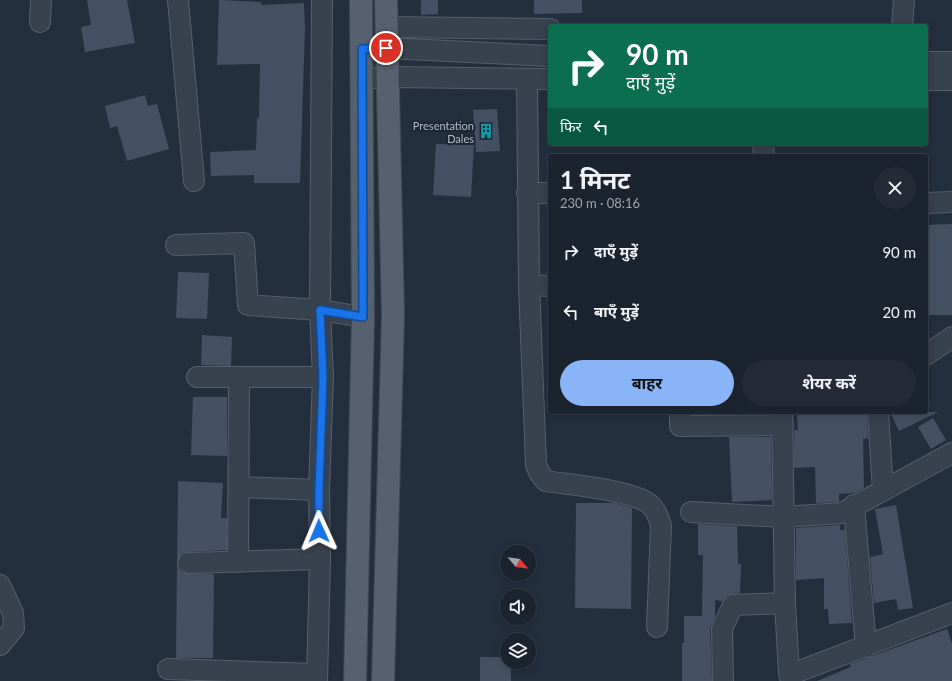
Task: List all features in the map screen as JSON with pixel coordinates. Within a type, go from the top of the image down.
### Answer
[{"type":"main road","points":[[355,681],[363,317],[361,0]]},
{"type":"main road","points":[[383,681],[393,316],[386,77],[386,0]]},
{"type":"street","points":[[40,22],[41,0]]},
{"type":"street","points":[[178,0],[194,181]]},
{"type":"street","points":[[168,670],[316,678],[320,559],[319,490],[323,377],[320,310],[322,0]]},
{"type":"street","points":[[902,24],[904,0]]},
{"type":"street","points":[[362,49],[387,38],[548,29]]},
{"type":"street","points":[[387,38],[548,56]]},
{"type":"street","points":[[928,62],[952,62]]},
{"type":"street","points":[[362,80],[386,77],[548,80]]},
{"type":"street","points":[[527,79],[529,285],[536,465],[540,474],[546,481],[630,495],[649,504],[658,514],[661,526],[658,627]]},
{"type":"street","points":[[928,80],[952,80]]},
{"type":"street","points":[[527,194],[548,193]]},
{"type":"street","points":[[928,203],[952,202]]},
{"type":"street","points":[[176,245],[244,243],[248,305],[320,310],[363,317]]},
{"type":"street","points":[[529,285],[548,286]]},
{"type":"street","points":[[928,354],[952,337]]},
{"type":"street","points":[[197,377],[323,377]]},
{"type":"street","points":[[238,562],[239,377]]},
{"type":"street","points":[[680,414],[680,426],[782,419],[785,603],[790,678],[952,613]]},
{"type":"street","points":[[878,414],[883,490]]},
{"type":"street","points":[[691,512],[783,517],[842,513],[854,505],[952,453]]},
{"type":"street","points":[[238,487],[319,490]]},
{"type":"street","points":[[854,505],[866,647]]},
{"type":"street","points":[[188,563],[320,559]]},
{"type":"street","points":[[0,586],[13,613],[14,628],[0,645]]},
{"type":"street","points":[[723,681],[722,629],[733,605],[785,603]]},
{"type":"building","points":[[87,0],[127,0],[135,43],[85,52],[81,27],[91,25]]},
{"type":"building","points":[[219,0],[261,2],[261,5],[304,3],[305,27],[300,183],[254,183],[254,175],[211,176],[210,152],[256,150],[257,118],[259,118],[260,64],[217,65]]},
{"type":"building","points":[[421,0],[438,0],[438,14],[421,15]]},
{"type":"building","points":[[534,0],[582,0],[582,13],[534,14]]},
{"type":"building","points":[[145,95],[148,106],[157,104],[169,149],[127,161],[117,126],[110,128],[105,106]]},
{"type":"building","name":"Presentation Dales","points":[[497,109],[500,151],[476,152],[473,110]]},
{"type":"building","points":[[436,144],[474,145],[471,197],[433,195]]},
{"type":"building","points":[[952,224],[952,315],[928,315],[928,225]]},
{"type":"building","points":[[178,272],[209,273],[207,319],[176,318]]},
{"type":"building","points":[[202,335],[232,337],[231,366],[201,365]]},
{"type":"building","points":[[193,397],[227,397],[227,456],[191,455]]},
{"type":"building","points":[[928,412],[938,412],[899,431],[891,414],[928,414]]},
{"type":"building","points":[[797,414],[867,414],[868,438],[863,439],[864,488],[855,493],[839,494],[839,502],[816,503],[815,467],[794,468],[794,430],[798,430]]},
{"type":"building","points":[[933,418],[946,440],[931,449],[918,427]]},
{"type":"building","points":[[729,437],[771,437],[772,500],[732,502]]},
{"type":"building","points":[[178,481],[223,483],[221,518],[227,518],[227,550],[182,553],[177,563]]},
{"type":"building","points":[[576,503],[615,503],[632,508],[631,609],[575,608]]},
{"type":"building","points":[[896,505],[913,608],[898,610],[896,599],[874,603],[870,557],[883,554],[875,509]]},
{"type":"building","points":[[698,524],[737,526],[738,564],[741,564],[740,593],[727,595],[722,601],[715,600],[715,617],[710,629],[712,681],[682,681],[684,616],[702,616],[703,555],[698,555]]},
{"type":"building","points":[[840,525],[840,530],[845,530],[852,623],[829,624],[828,609],[824,609],[824,578],[796,580],[796,528]]},
{"type":"building","points":[[177,563],[178,569],[183,573],[214,574],[213,658],[176,658]]},
{"type":"building","points":[[947,629],[952,644],[952,681],[817,681],[851,667],[850,664]]},
{"type":"building","points":[[480,657],[500,657],[500,669],[511,669],[511,681],[480,681]]},
{"type":"place","name":"Presentation Dales","points":[[486,131]]},
{"type":"route","points":[[319,531],[323,377],[320,310],[363,317],[362,49],[386,48]]}]
